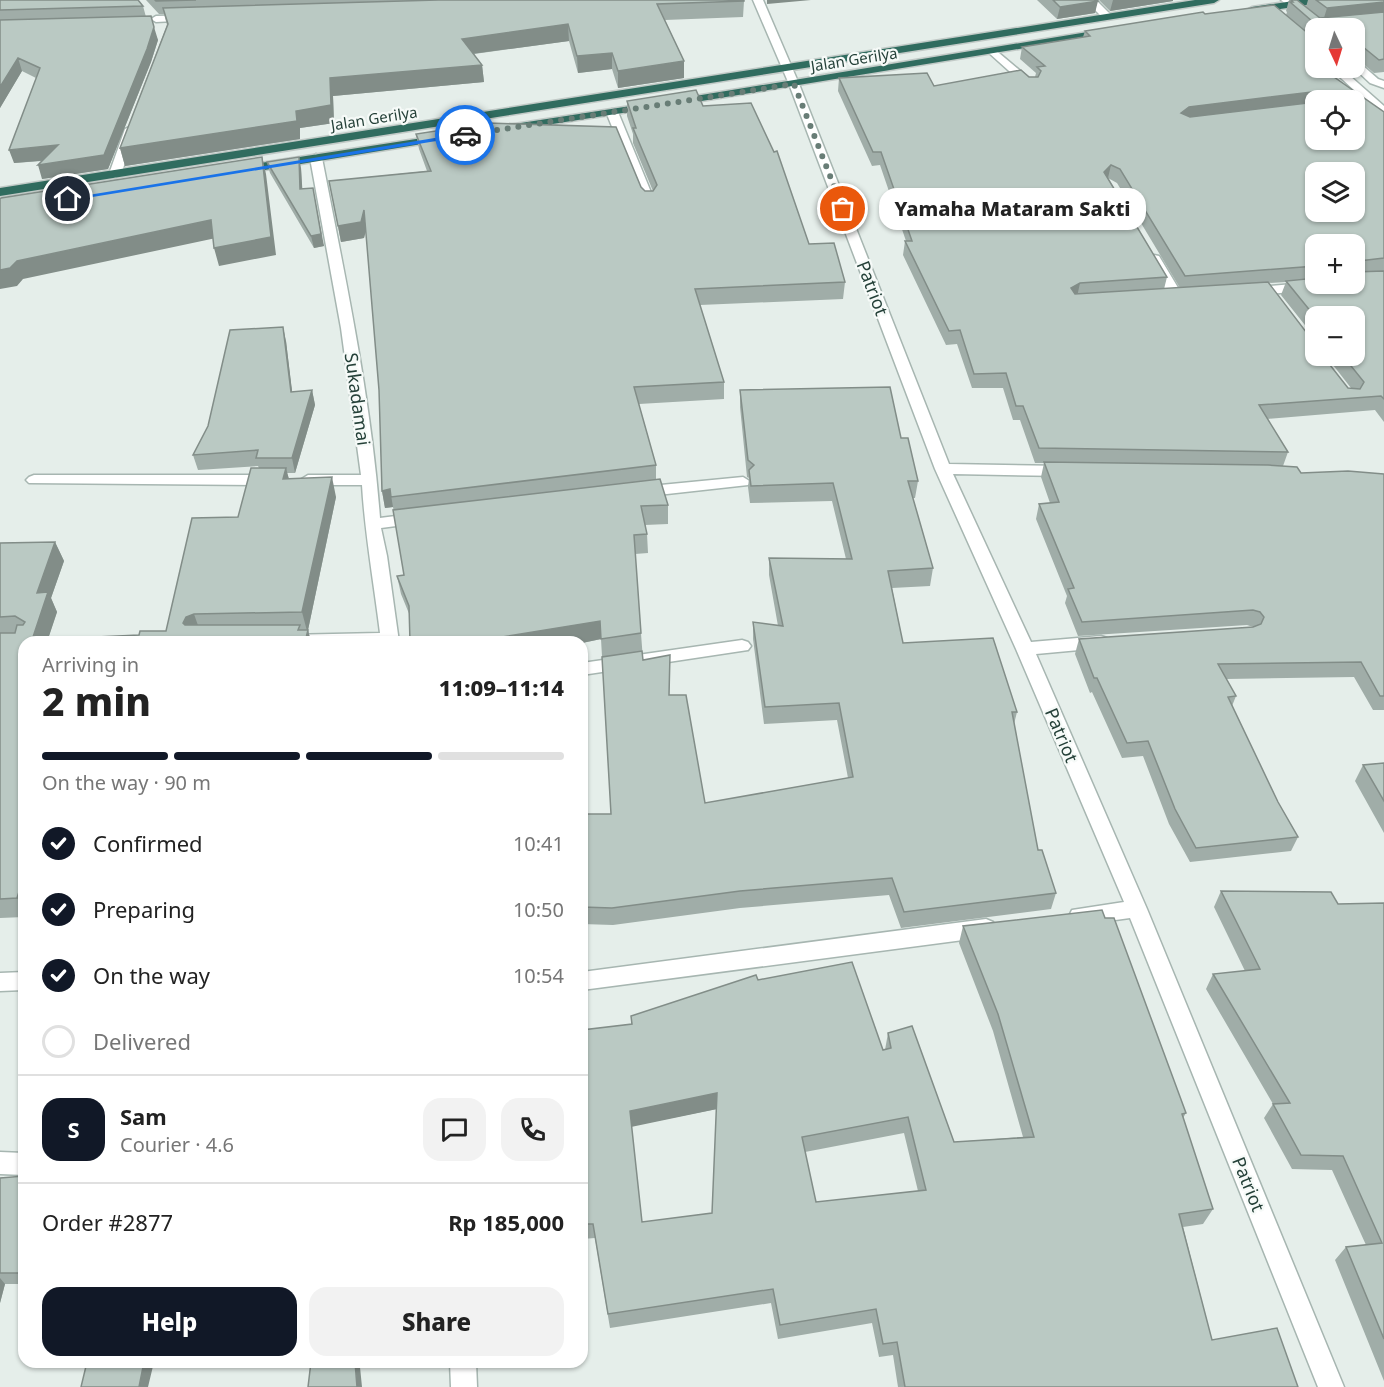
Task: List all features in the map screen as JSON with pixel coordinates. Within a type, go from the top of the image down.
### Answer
[{"type":"highway","name":"Jalan Gerilya","points":[[494,130],[663,104],[790,76],[1107,16],[1214,0]]},
{"type":"highway","points":[[1236,13],[1273,11],[1289,2],[1321,0]]},
{"type":"highway","name":"Jalan Gerilya","points":[[0,192],[154,167],[790,76],[993,51],[1114,31]]},
{"type":"highway","name":"Jalan Gerilya","points":[[226,172],[458,136]]},
{"type":"highway","points":[[154,167],[158,183]]},
{"type":"street","points":[[1090,0],[1107,16]]},
{"type":"street","name":"Patriot","points":[[755,2],[790,76],[943,470],[1025,649],[1137,909],[1331,1387]]},
{"type":"street","points":[[1289,2],[1312,18]]},
{"type":"street","points":[[156,22],[203,18]]},
{"type":"street","points":[[993,51],[1032,86]]},
{"type":"street","points":[[1365,72],[1374,81],[1384,85]]},
{"type":"street","points":[[1346,78],[1384,112]]},
{"type":"street","points":[[1365,103],[1373,102]]},
{"type":"street","points":[[612,112],[649,202]]},
{"type":"street","points":[[115,174],[135,120]]},
{"type":"street","name":"Sukadamai","points":[[316,158],[348,328],[388,636]]},
{"type":"street","points":[[1149,250],[1176,296]]},
{"type":"street","points":[[1234,292],[1305,287]]},
{"type":"street","points":[[1268,290],[1282,308]]},
{"type":"street","points":[[943,470],[1085,471]]},
{"type":"street","points":[[34,480],[369,480]]},
{"type":"street","points":[[628,493],[743,482]]},
{"type":"street","points":[[372,524],[430,517]]},
{"type":"street","points":[[1025,649],[1113,641]]},
{"type":"street","points":[[588,668],[742,646]]},
{"type":"street","points":[[1054,920],[1137,909]]},
{"type":"street","points":[[588,980],[1007,926]]},
{"type":"street","points":[[0,982],[18,981]]},
{"type":"street","points":[[0,1163],[18,1164]]},
{"type":"street","points":[[463,1368],[464,1387]]},
{"type":"building","points":[[0,0],[138,0],[143,6],[0,10]]},
{"type":"building","points":[[438,0],[744,1],[657,4],[684,61],[618,71],[612,53],[577,56],[568,24],[462,39],[482,65],[330,78],[331,105],[296,111],[297,121],[120,148],[168,24],[163,8]]},
{"type":"building","points":[[1053,0],[1097,0],[1098,1],[1060,7]]},
{"type":"building","points":[[1291,0],[1297,0],[1320,18],[1308,18],[1290,2],[1293,2]]},
{"type":"building","points":[[1316,0],[1384,0],[1384,2],[1327,8]]},
{"type":"building","points":[[1274,5],[1305,31],[1305,78],[1335,78],[1352,90],[1305,90],[1305,93],[1189,107],[1181,113],[1190,117],[1305,103],[1305,150],[1365,150],[1365,99],[1384,112],[1384,258],[1365,260],[1365,234],[1305,234],[1305,267],[1185,276],[1120,169],[1111,165],[1104,172],[1167,277],[1080,283],[1071,288],[1075,294],[1268,282],[1305,331],[1305,366],[1331,366],[1348,388],[1360,389],[1364,382],[1351,366],[1365,366],[1365,306],[1306,306],[1286,281],[1305,279],[1305,294],[1365,294],[1365,272],[1384,271],[1384,399],[1381,396],[1259,405],[1288,452],[1039,448],[1023,406],[1016,406],[1006,373],[974,374],[960,330],[949,331],[905,241],[912,241],[881,152],[873,152],[839,78],[927,73],[934,86],[1021,70],[1029,77],[1038,77],[1041,71],[1037,67],[1045,66],[1022,47],[1090,36],[1085,31],[1203,12],[1205,14]]},
{"type":"building","points":[[1384,12],[1384,59],[1379,60],[1365,49],[1365,18],[1320,18]]},
{"type":"building","points":[[151,16],[154,27],[147,49],[104,155],[38,165],[58,145],[9,150],[40,68],[18,58],[0,87],[0,20]]},
{"type":"building","points":[[696,90],[703,106],[751,103],[774,152],[777,151],[809,244],[834,243],[845,282],[695,289],[724,382],[634,387],[656,465],[391,497],[390,489],[382,491],[379,390],[364,210],[361,222],[338,226],[329,181],[431,171],[416,134],[488,123],[616,127],[641,187],[645,191],[653,191],[657,185],[633,128],[636,128],[627,101]]},
{"type":"building","points":[[262,157],[271,237],[214,248],[211,220],[17,261],[10,268],[0,270],[1,198]]},
{"type":"building","points":[[299,157],[300,189],[313,188],[321,234],[311,236],[267,162]]},
{"type":"building","points":[[283,327],[291,392],[312,390],[292,458],[256,458],[258,450],[193,455],[208,426],[230,330]]},
{"type":"building","points":[[890,387],[901,438],[908,438],[918,481],[908,481],[933,568],[888,571],[903,643],[993,638],[1017,712],[1012,712],[1038,850],[1042,850],[1056,893],[904,912],[892,878],[740,891],[612,908],[588,907],[588,814],[611,814],[602,657],[642,651],[643,660],[670,655],[669,695],[686,695],[705,803],[853,777],[839,703],[765,707],[753,622],[783,626],[769,558],[852,559],[833,483],[751,486],[749,470],[754,465],[748,460],[740,390]]},
{"type":"building","points":[[1044,462],[1268,465],[1297,467],[1301,473],[1348,471],[1384,474],[1384,696],[1380,696],[1361,662],[1218,664],[1236,696],[1228,697],[1278,802],[1298,837],[1196,848],[1175,809],[1148,741],[1127,743],[1097,678],[1094,678],[1079,639],[1253,627],[1261,624],[1264,617],[1260,612],[1253,610],[1082,622],[1068,589],[1074,588],[1039,504],[1059,502]]},
{"type":"building","points":[[251,468],[286,468],[283,479],[332,477],[302,612],[194,614],[186,617],[183,623],[185,625],[300,625],[298,630],[308,630],[306,636],[118,636],[139,635],[140,631],[166,631],[192,518],[238,517]]},
{"type":"building","points":[[660,479],[668,505],[641,506],[647,534],[634,535],[641,633],[601,639],[600,621],[508,636],[410,636],[409,606],[397,576],[404,575],[393,510]]},
{"type":"building","points":[[55,542],[37,593],[48,592],[33,636],[18,636],[18,895],[17,898],[0,899],[0,633],[15,633],[17,625],[23,625],[25,622],[15,616],[0,617],[0,543]]},
{"type":"building","points":[[1384,763],[1384,801],[1363,765]]},
{"type":"building","points":[[1221,891],[1331,892],[1338,904],[1384,903],[1384,1339],[1346,1247],[1382,1243],[1343,1156],[1301,1155],[1273,1104],[1290,1103],[1213,974],[1260,969]]},
{"type":"building","points":[[1102,910],[1105,918],[1114,918],[1186,1113],[1182,1114],[1213,1209],[1179,1214],[1212,1340],[1277,1328],[1298,1387],[905,1387],[897,1342],[883,1344],[876,1309],[780,1325],[773,1289],[608,1314],[593,1224],[588,1224],[588,1029],[632,1024],[631,1016],[756,975],[758,980],[852,962],[883,1050],[891,1048],[888,1033],[912,1026],[954,1142],[1034,1137],[998,1014],[963,926]],"holes":[[[717,1093],[712,1213],[642,1222],[630,1111]],[[908,1117],[926,1190],[816,1202],[802,1137]]]},
{"type":"building","points":[[18,1176],[18,1273],[0,1273],[0,1178]]},
{"type":"building","points":[[86,1368],[143,1368],[139,1387],[81,1387]]},
{"type":"building","points":[[310,1368],[355,1368],[357,1387],[308,1387]]},
{"type":"way so far","points":[[465,135],[794,84],[843,209]]},
{"type":"place","name":"Yamaha Mataram Sakti","points":[[843,209]]},
{"type":"route","points":[[68,199],[465,135]]}]
